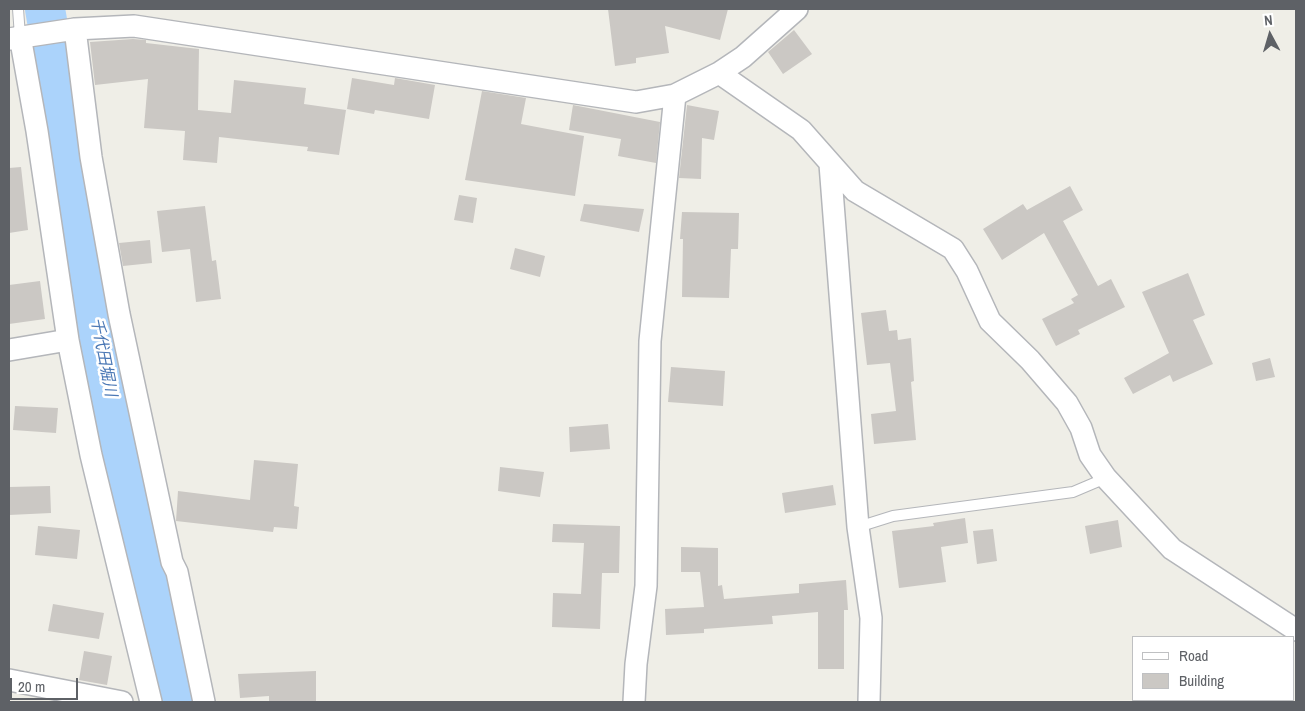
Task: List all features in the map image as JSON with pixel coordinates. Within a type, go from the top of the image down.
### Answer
[{"type":"street","points":[[151,702],[91,455],[68,340],[37,131],[15,38],[75,29],[134,26],[636,102],[675,96],[719,73],[743,57],[797,9]]},
{"type":"street","points":[[75,29],[92,157],[119,314],[204,702]]},
{"type":"street","points":[[719,73],[801,130],[856,191],[952,249],[967,271],[990,321],[1030,360],[1067,403],[1081,428],[1090,455],[1106,478],[1172,549],[1296,630]]},
{"type":"street","points":[[634,702],[636,664],[646,586],[650,341],[675,96]]},
{"type":"street","points":[[830,164],[858,527],[871,618],[869,702]]},
{"type":"street","points":[[9,350],[68,340]]},
{"type":"street","points":[[9,680],[122,702]]},
{"type":"lane","points":[[15,38],[18,9]]},
{"type":"lane","points":[[858,527],[893,516],[1073,492],[1106,478]]},
{"type":"building","points":[[608,9],[728,9],[720,40],[665,26],[669,53],[636,58],[636,63],[615,66]]},
{"type":"building","points":[[794,30],[812,54],[783,74],[768,52]]},
{"type":"building","points":[[146,40],[146,43],[199,49],[198,110],[231,113],[234,80],[306,88],[304,104],[346,110],[339,155],[307,151],[308,147],[219,137],[217,163],[183,160],[185,131],[144,128],[148,79],[95,85],[90,42]]},
{"type":"building","points":[[352,78],[394,85],[395,78],[435,85],[429,119],[375,110],[374,114],[347,109]]},
{"type":"building","points":[[482,91],[526,98],[521,124],[584,136],[575,196],[465,180]]},
{"type":"building","points":[[573,105],[660,122],[656,163],[618,156],[621,139],[569,130]]},
{"type":"building","points":[[687,105],[719,111],[714,140],[702,138],[701,179],[679,178]]},
{"type":"building","points":[[21,167],[28,230],[9,233],[9,168]]},
{"type":"building","points":[[1070,186],[1083,210],[1063,221],[1098,286],[1111,279],[1125,307],[1078,330],[1080,334],[1056,346],[1042,319],[1074,303],[1071,299],[1078,295],[1044,233],[1002,260],[983,229],[1023,204],[1027,210]]},
{"type":"building","points":[[459,195],[477,198],[473,223],[454,220]]},
{"type":"building","points":[[584,204],[644,209],[639,232],[580,221]]},
{"type":"building","points":[[205,206],[212,261],[216,260],[221,299],[196,302],[190,249],[162,252],[157,211]]},
{"type":"building","points":[[682,212],[739,213],[738,249],[731,249],[729,298],[682,297],[683,239],[680,239]]},
{"type":"building","points":[[150,240],[152,263],[123,266],[119,243]]},
{"type":"building","points":[[515,248],[545,256],[540,277],[510,269]]},
{"type":"building","points":[[1188,273],[1205,315],[1193,320],[1213,364],[1173,382],[1170,375],[1133,394],[1124,378],[1169,353],[1142,292]]},
{"type":"building","points":[[40,281],[45,319],[9,324],[9,285]]},
{"type":"building","points":[[886,310],[889,331],[897,330],[898,340],[911,338],[914,381],[911,382],[916,440],[874,444],[871,414],[896,411],[890,363],[867,365],[861,313]]},
{"type":"building","points":[[1270,358],[1275,377],[1256,381],[1252,363]]},
{"type":"building","points":[[671,367],[725,371],[723,406],[668,402]]},
{"type":"building","points":[[15,406],[58,408],[56,433],[13,430]]},
{"type":"building","points":[[608,424],[610,449],[570,452],[569,427]]},
{"type":"building","points":[[254,460],[298,464],[294,506],[299,507],[297,529],[274,527],[273,532],[176,521],[178,491],[250,500]]},
{"type":"building","points":[[500,467],[544,472],[540,497],[498,491]]},
{"type":"building","points":[[833,485],[836,505],[785,513],[782,493]]},
{"type":"building","points":[[50,486],[51,513],[9,515],[9,487]]},
{"type":"building","points":[[965,518],[968,543],[941,547],[946,582],[899,588],[892,531],[934,526],[933,523]]},
{"type":"building","points":[[1118,520],[1122,547],[1090,554],[1085,526]]},
{"type":"building","points":[[553,524],[620,526],[619,573],[602,573],[600,629],[552,627],[553,593],[581,594],[584,543],[552,542]]},
{"type":"building","points":[[38,526],[80,530],[77,559],[35,555]]},
{"type":"building","points":[[993,529],[997,561],[977,564],[973,531]]},
{"type":"building","points":[[681,547],[718,548],[718,586],[722,585],[724,599],[799,593],[799,584],[846,580],[848,610],[844,610],[844,669],[818,669],[818,612],[772,616],[773,624],[704,629],[704,633],[666,635],[665,609],[704,607],[700,572],[681,572]]},
{"type":"building","points":[[53,604],[104,613],[99,639],[48,631]]},
{"type":"building","points":[[84,651],[112,656],[107,685],[79,680]]},
{"type":"building","points":[[316,671],[316,702],[269,702],[269,696],[240,698],[238,674]]},
{"type":"waterway","name":"千代田堀川","points":[[45,9],[72,164],[84,259],[128,489],[179,702]]}]
